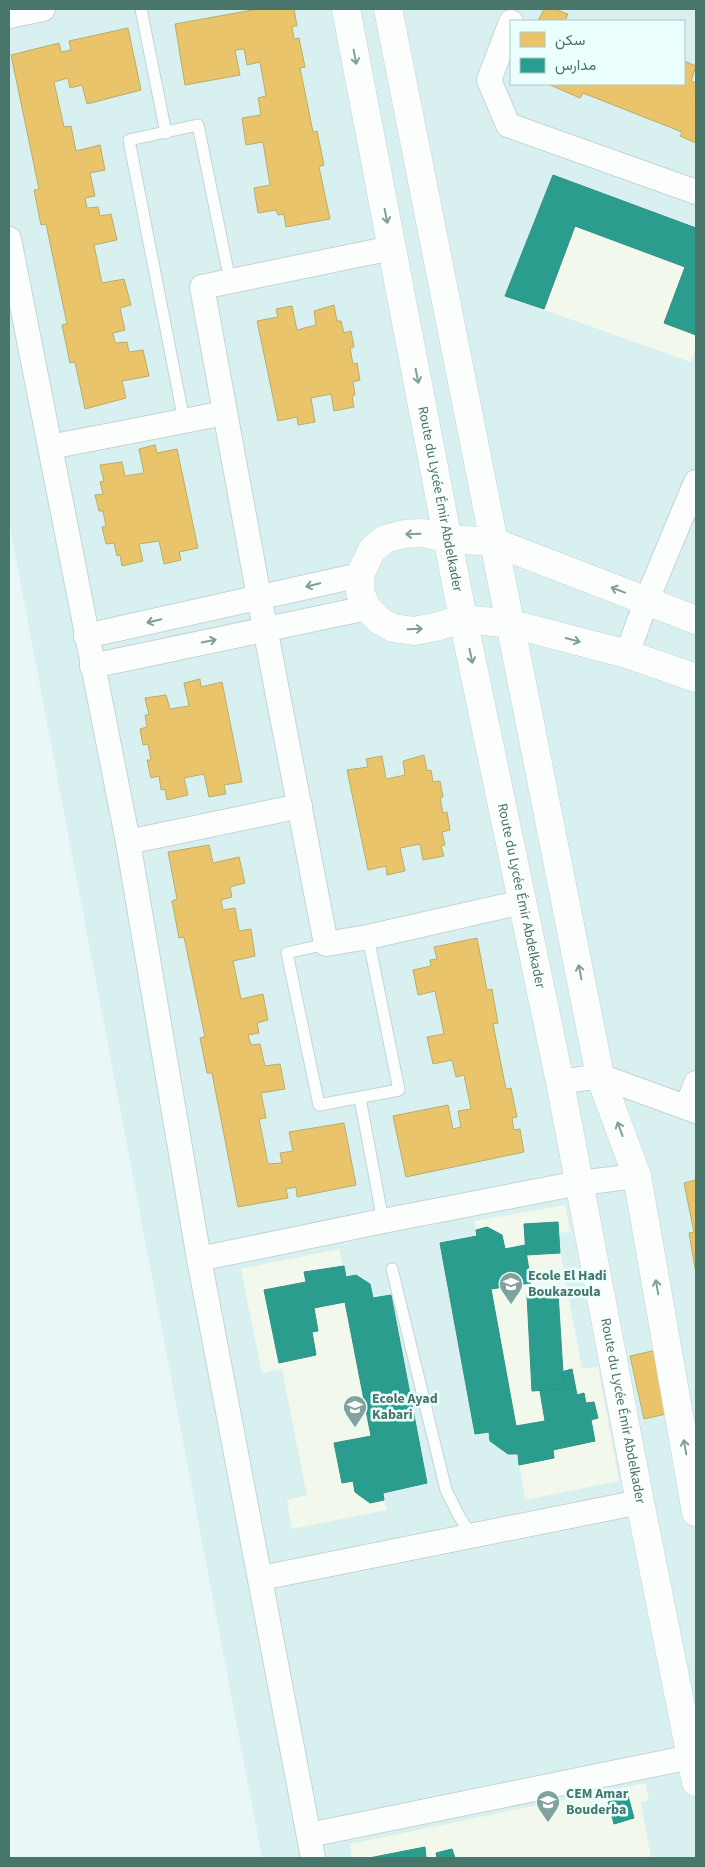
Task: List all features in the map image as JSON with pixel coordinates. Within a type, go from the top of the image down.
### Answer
[{"type":"street","points":[[9,16],[43,9]]},
{"type":"street","name":"Route du Lycée Émir Abdelkader","points":[[346,9],[463,619],[560,1082],[640,1502],[694,1769]]},
{"type":"street","points":[[388,9],[512,624],[600,1076],[637,1176],[696,1512]]},
{"type":"street","points":[[510,25],[489,80],[508,125],[696,192]]},
{"type":"street","points":[[9,239],[128,842],[199,1259],[314,1858]]},
{"type":"street","points":[[392,248],[202,287],[326,944],[522,902]]},
{"type":"street","points":[[50,448],[225,413]]},
{"type":"street","points":[[627,654],[646,602],[696,482]]},
{"type":"street","points":[[696,620],[494,542],[448,539],[423,533],[405,534],[385,540],[372,550],[360,575],[360,592],[366,608],[380,621],[393,628],[414,631],[463,619],[512,624],[627,654],[696,678]]},
{"type":"street","points":[[86,636],[360,575]]},
{"type":"street","points":[[92,666],[366,608]]},
{"type":"street","points":[[128,842],[300,806]]},
{"type":"street","points":[[560,1082],[600,1076],[692,1109],[696,1082]]},
{"type":"street","points":[[199,1259],[579,1183],[637,1176]]},
{"type":"street","points":[[261,1578],[640,1502]]},
{"type":"street","points":[[309,1835],[694,1769]]},
{"type":"lane","points":[[142,9],[166,133]]},
{"type":"lane","points":[[184,421],[129,140],[198,125],[230,281]]},
{"type":"lane","points":[[326,944],[287,953],[319,1105],[399,1090],[368,936]]},
{"type":"lane","points":[[360,1098],[383,1221]]},
{"type":"lane","points":[[392,1269],[446,1490],[472,1536]]},
{"type":"shaded area","points":[[9,9],[696,9],[696,1858],[262,1858],[9,522]]},
{"type":"shaded area","points":[[553,175],[696,228],[696,348],[691,362],[505,296]]},
{"type":"shaded area","name":"Ecole El Hadi Boukazoula","points":[[565,1205],[570,1231],[557,1234],[582,1369],[598,1367],[619,1481],[525,1500],[518,1455],[508,1454],[490,1441],[489,1432],[475,1434],[440,1243],[477,1236],[475,1221]]},
{"type":"shaded area","name":"Ecole Ayad Kabari","points":[[339,1249],[346,1276],[356,1275],[370,1284],[373,1298],[391,1295],[427,1483],[383,1493],[387,1510],[292,1529],[287,1500],[307,1495],[282,1369],[262,1373],[241,1269]]},
{"type":"shaded area","name":"CEM Amar Bouderba","points":[[645,1783],[649,1800],[641,1802],[651,1858],[352,1858],[350,1844]]},
{"type":"building: سكن","points":[[258,9],[294,9],[297,26],[292,26],[294,39],[299,38],[305,67],[300,68],[313,132],[317,131],[324,165],[319,167],[330,219],[286,227],[284,214],[278,215],[276,210],[258,213],[254,188],[270,185],[263,142],[246,145],[242,118],[261,115],[258,98],[266,96],[260,62],[247,65],[244,49],[235,50],[240,75],[185,85],[175,24]]},
{"type":"building: سكن","points":[[544,9],[554,9],[568,14],[565,20],[538,20]]},
{"type":"building: سكن","points":[[128,28],[141,90],[87,104],[82,85],[70,88],[68,78],[54,82],[64,127],[71,126],[76,151],[100,145],[105,170],[90,173],[95,196],[85,198],[87,208],[98,207],[100,216],[111,214],[117,240],[94,245],[102,283],[124,279],[131,305],[120,308],[125,330],[113,333],[115,343],[127,342],[129,352],[143,350],[149,376],[122,381],[126,398],[85,409],[75,362],[70,363],[62,325],[67,324],[46,224],[41,225],[34,190],[39,189],[11,55],[59,43],[61,52],[71,50],[69,41]]},
{"type":"building: سكن","points":[[685,61],[696,66],[691,81],[696,83],[696,143],[680,136],[682,132],[583,93],[580,98],[550,85],[685,85]]},
{"type":"building: سكن","points":[[334,305],[337,321],[341,321],[344,333],[351,331],[354,347],[350,348],[353,364],[357,363],[360,380],[353,382],[355,395],[352,396],[354,407],[334,411],[331,394],[311,398],[315,422],[298,425],[297,417],[278,421],[257,321],[278,317],[276,309],[292,306],[297,330],[316,325],[314,311]]},
{"type":"building: سكن","points":[[155,445],[157,453],[177,449],[198,548],[179,552],[181,560],[164,564],[159,541],[139,544],[143,561],[122,566],[120,555],[117,556],[114,543],[106,544],[102,527],[106,526],[103,511],[99,511],[95,495],[103,494],[100,482],[104,481],[100,465],[122,462],[125,476],[144,473],[139,449]]},
{"type":"building: سكن","points":[[200,679],[201,687],[222,682],[242,782],[224,785],[226,794],[209,797],[204,774],[184,778],[188,795],[167,800],[165,789],[161,790],[159,776],[151,778],[147,760],[151,760],[148,744],[143,745],[140,729],[147,727],[145,715],[149,715],[145,698],[166,695],[170,709],[189,706],[184,683]]},
{"type":"building: سكن","points":[[424,755],[427,771],[431,770],[433,782],[440,781],[443,813],[447,812],[450,830],[442,832],[445,845],[441,846],[444,856],[423,860],[420,844],[400,848],[405,871],[387,875],[386,866],[368,870],[347,770],[368,767],[366,759],[382,756],[386,779],[405,775],[403,761]]},
{"type":"building: سكن","points":[[209,845],[213,863],[239,857],[245,883],[230,887],[232,897],[221,900],[223,910],[235,908],[239,931],[251,929],[255,956],[233,961],[241,999],[263,994],[268,1020],[257,1023],[259,1033],[248,1035],[251,1045],[260,1044],[265,1066],[280,1064],[285,1089],[261,1093],[266,1118],[259,1119],[268,1164],[282,1163],[280,1153],[293,1151],[289,1132],[344,1123],[356,1185],[297,1197],[296,1187],[286,1189],[288,1198],[238,1207],[212,1073],[207,1073],[200,1038],[205,1037],[184,937],[179,938],[172,901],[177,899],[168,852]]},
{"type":"building: سكن","points":[[477,938],[487,990],[492,989],[498,1023],[493,1024],[506,1089],[511,1088],[517,1117],[512,1118],[514,1130],[520,1129],[524,1152],[406,1177],[393,1116],[448,1105],[453,1129],[461,1127],[458,1111],[471,1109],[464,1075],[456,1077],[452,1060],[433,1064],[427,1037],[444,1034],[435,991],[418,995],[413,970],[431,966],[430,960],[437,959],[434,947]]},
{"type":"building: سكن","points":[[696,1180],[695,1268],[689,1233],[694,1232],[684,1183]]},
{"type":"building: سكن","points":[[661,1349],[675,1412],[644,1419],[630,1356]]},
{"type":"building: مدارس","points":[[553,175],[696,228],[696,335],[664,323],[685,267],[575,226],[544,309],[505,296]]},
{"type":"building: مدارس","points":[[558,1222],[560,1253],[526,1255],[524,1224]]},
{"type":"building: مدارس","points":[[487,1227],[502,1235],[505,1249],[525,1245],[531,1283],[491,1289],[516,1426],[545,1421],[539,1385],[552,1382],[550,1375],[572,1369],[577,1395],[584,1393],[586,1403],[594,1402],[598,1418],[591,1420],[595,1441],[553,1450],[554,1458],[519,1465],[518,1454],[508,1454],[490,1441],[489,1432],[475,1434],[440,1243],[477,1236],[476,1230]]},
{"type":"building: مدارس","points":[[344,1266],[346,1277],[356,1275],[370,1284],[373,1298],[391,1295],[427,1483],[383,1493],[384,1500],[370,1503],[355,1492],[353,1481],[342,1483],[334,1443],[371,1436],[345,1302],[314,1308],[318,1331],[312,1332],[316,1355],[279,1363],[264,1290],[306,1282],[304,1272]]},
{"type":"building: مدارس","points":[[558,1293],[564,1389],[532,1391],[527,1295]]},
{"type":"building: مدارس","points":[[628,1796],[634,1818],[614,1824],[608,1802]]},
{"type":"building: مدارس","points":[[425,1847],[426,1858],[369,1858]]},
{"type":"building: مدارس","points":[[452,1849],[455,1858],[437,1858],[436,1853]]},
{"type":"place","name":"Ecole El Hadi Boukazoula","points":[[511,1305]]},
{"type":"place","name":"Ecole Ayad Kabari","points":[[355,1428]]},
{"type":"place","name":"CEM Amar Bouderba","points":[[548,1823]]}]
